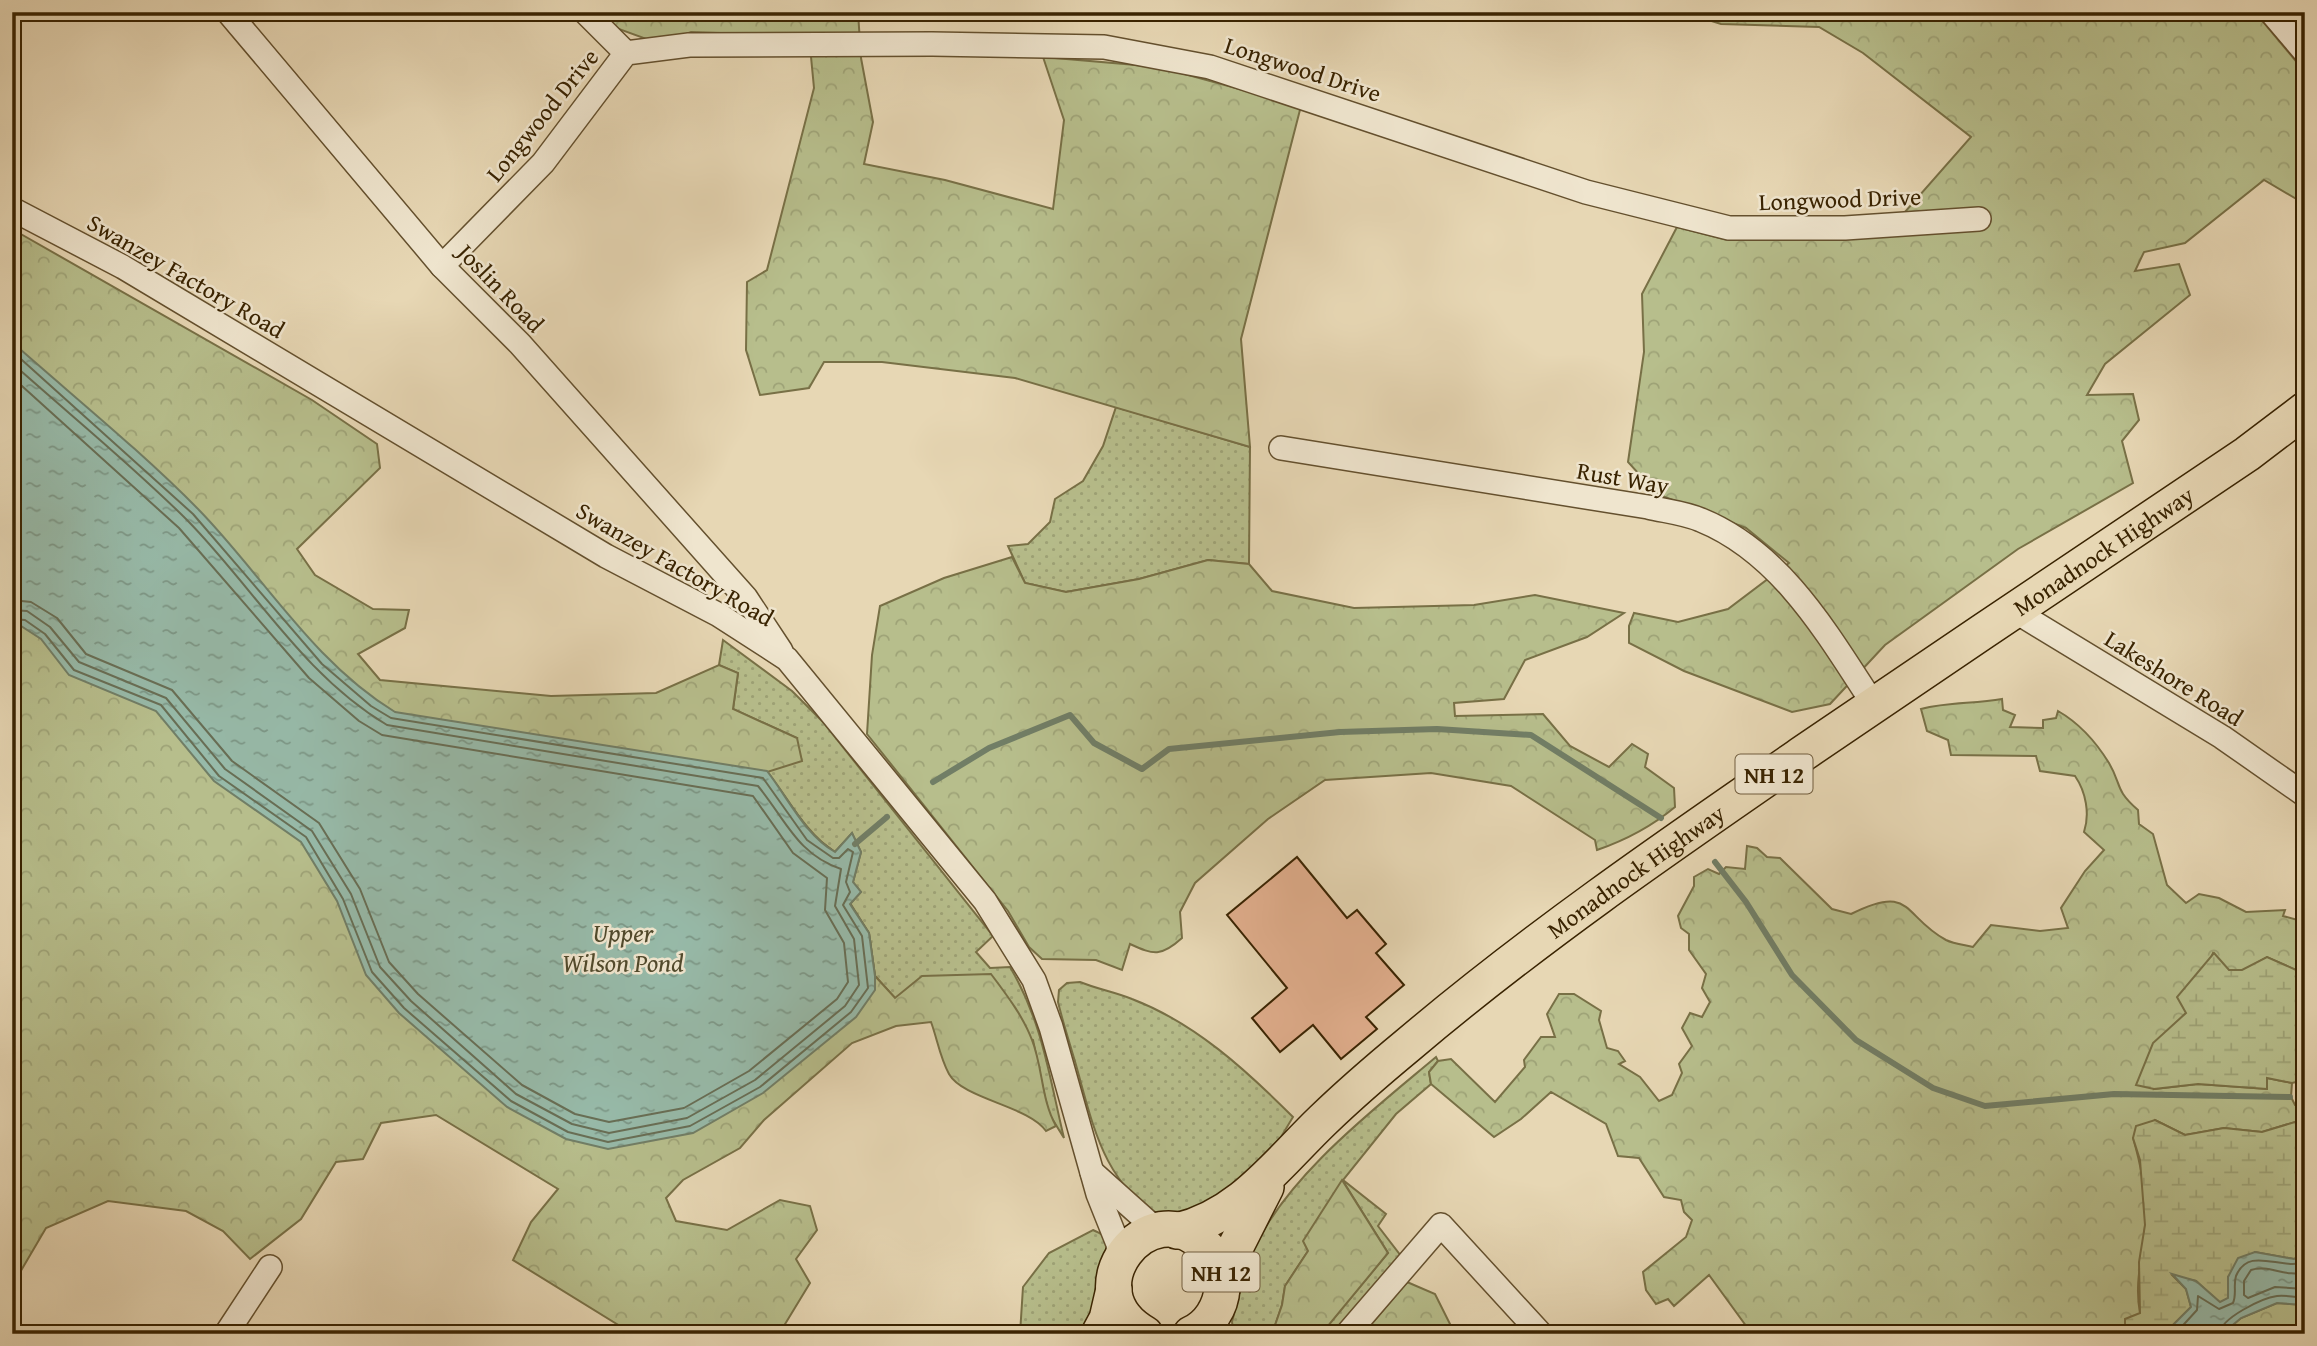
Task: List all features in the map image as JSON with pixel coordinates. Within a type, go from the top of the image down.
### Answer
[{"type":"highway","name":"Monadnock Highway","points":[[1169,1231],[1203,1225],[1245,1197],[1272,1175],[1323,1120],[1459,1003],[1723,808],[2247,454],[2305,410]]},
{"type":"highway","name":"Monadnock Highway","points":[[1212,1316],[1231,1256],[1272,1175]]},
{"type":"highway","name":"NH 12","points":[[1116,1275],[1139,1238],[1169,1231],[1200,1240],[1213,1253],[1220,1268],[1212,1316]]},
{"type":"highway","points":[[1100,1334],[1107,1319],[1116,1275]]},
{"type":"highway","points":[[1116,1275],[1124,1317],[1145,1334]]},
{"type":"street","name":"Joslin Road","points":[[228,12],[442,266],[529,354],[743,595],[787,659]]},
{"type":"street","points":[[585,12],[626,53]]},
{"type":"street","points":[[2271,12],[2305,52]]},
{"type":"street","name":"Longwood Drive","points":[[442,266],[543,163],[626,53],[689,45],[932,44],[1104,47],[1210,67],[1586,192],[1729,228],[1845,228],[1979,219]]},
{"type":"street","name":"Swanzey Factory Road","points":[[12,209],[123,267],[606,556],[719,615],[787,659],[985,901],[1034,980],[1051,1027],[1073,1115],[1118,1244],[1116,1275]]},
{"type":"street","name":"Rust Way","points":[[1281,448],[1648,507],[1699,519],[1738,538],[1769,563],[1832,641],[1874,705]]},
{"type":"street","points":[[719,615],[743,595]]},
{"type":"street","name":"Lakeshore Road","points":[[2013,610],[2222,737],[2303,792]]},
{"type":"street","name":"Swanzey Factory Road","points":[[1092,1172],[1149,1223],[1169,1231]]},
{"type":"street","points":[[1347,1334],[1441,1225],[1541,1334]]},
{"type":"street","points":[[226,1334],[270,1267]]},
{"type":"green space","points":[[600,12],[858,12],[861,58],[873,122],[864,164],[945,180],[1053,209],[1064,120],[1043,57],[1159,67],[1301,106],[1241,339],[1250,447],[1015,378],[882,362],[824,362],[809,388],[760,395],[746,350],[747,282],[767,270],[814,88],[809,36],[691,32],[660,44],[616,28]]},
{"type":"green space","points":[[1683,12],[2255,12],[2305,72],[2305,204],[2264,180],[2185,243],[2144,252],[2135,271],[2179,264],[2190,295],[2105,364],[2087,395],[2133,394],[2139,420],[2122,441],[2133,483],[2018,549],[1885,645],[1830,704],[1792,712],[1684,671],[1629,643],[1629,626],[1634,613],[1678,622],[1728,609],[1789,563],[1746,528],[1657,494],[1628,462],[1644,352],[1642,294],[1677,227],[1727,240],[1883,237],[1971,137],[1863,53],[1819,27],[1721,24]]},
{"type":"green space","points":[[12,229],[312,400],[377,444],[380,468],[297,549],[315,575],[373,609],[409,610],[405,628],[358,654],[380,680],[551,696],[656,693],[719,665],[738,673],[733,709],[797,738],[802,761],[767,772],[812,835],[835,852],[852,833],[861,852],[853,882],[861,892],[850,904],[869,933],[875,976],[895,998],[922,976],[991,974],[1028,1031],[1036,1051],[1047,1105],[1056,1126],[1046,1131],[1026,1115],[956,1083],[946,1068],[931,1022],[896,1026],[852,1043],[764,1120],[740,1148],[683,1180],[666,1198],[676,1221],[727,1230],[780,1200],[810,1206],[817,1230],[796,1259],[810,1283],[779,1334],[633,1334],[513,1260],[531,1222],[558,1189],[436,1115],[381,1123],[363,1159],[336,1162],[301,1219],[250,1259],[223,1231],[186,1211],[108,1201],[46,1228],[12,1286]]},
{"type":"green space","points":[[1116,407],[1250,447],[1249,564],[1208,560],[1139,579],[1066,592],[1025,583],[1008,546],[1028,544],[1050,522],[1055,499],[1083,481],[1103,446]]},
{"type":"green space","points":[[1012,557],[1025,583],[1066,592],[1139,579],[1208,560],[1249,564],[1272,591],[1354,608],[1474,605],[1535,595],[1624,613],[1587,637],[1525,660],[1504,699],[1454,703],[1455,716],[1543,714],[1570,746],[1609,767],[1632,744],[1648,754],[1645,767],[1674,788],[1675,807],[1638,832],[1597,850],[1595,840],[1511,786],[1431,773],[1325,780],[1268,819],[1195,883],[1180,912],[1182,938],[1168,948],[1151,952],[1130,944],[1122,970],[1096,960],[1042,959],[1029,947],[1008,911],[867,734],[872,655],[880,606],[944,578]]},
{"type":"green space","points":[[723,640],[792,691],[823,722],[993,936],[976,952],[990,968],[1010,967],[1021,988],[1038,1029],[1064,1138],[1048,1112],[1033,1040],[895,998],[875,976],[869,933],[850,903],[855,844],[852,834],[835,852],[824,844],[806,825],[767,771],[797,738],[733,709],[738,673],[719,665]]},
{"type":"green space","points":[[2002,699],[2003,710],[2015,715],[2010,727],[2043,728],[2043,720],[2056,718],[2058,711],[2093,740],[2113,770],[2122,792],[2138,810],[2139,824],[2153,834],[2167,885],[2186,903],[2199,894],[2219,898],[2246,912],[2285,910],[2283,916],[2305,922],[2305,974],[2267,957],[2242,971],[2228,970],[2213,953],[2186,1013],[2172,1027],[2154,1089],[2198,1084],[2267,1089],[2267,1078],[2292,1083],[2291,1097],[2295,1105],[2305,1104],[2305,1119],[2262,1132],[2224,1128],[2185,1135],[2155,1120],[2133,1138],[2143,1182],[2145,1226],[2138,1280],[2140,1313],[2125,1334],[1752,1334],[1709,1275],[1674,1306],[1668,1299],[1656,1304],[1646,1290],[1643,1272],[1686,1237],[1692,1220],[1684,1212],[1681,1200],[1664,1197],[1639,1158],[1618,1156],[1606,1124],[1551,1092],[1521,1119],[1494,1137],[1431,1084],[1429,1072],[1438,1061],[1451,1059],[1495,1102],[1525,1067],[1524,1060],[1541,1037],[1555,1037],[1547,1014],[1559,994],[1574,994],[1601,1011],[1599,1020],[1607,1048],[1618,1051],[1625,1061],[1619,1064],[1640,1077],[1659,1101],[1672,1095],[1682,1073],[1679,1064],[1692,1046],[1682,1028],[1690,1013],[1702,1017],[1710,1002],[1702,988],[1706,974],[1689,950],[1689,934],[1681,928],[1678,916],[1694,886],[1694,877],[1708,869],[1719,874],[1726,867],[1745,869],[1747,846],[1757,848],[1767,857],[1780,858],[1832,909],[1851,914],[1871,905],[1897,902],[1932,931],[1956,943],[1973,947],[1991,925],[2040,931],[2068,928],[2061,908],[2085,871],[2104,850],[2084,832],[2086,803],[2075,776],[2040,771],[2036,756],[1951,755],[1948,740],[1927,731],[1921,709]]},
{"type":"green space","points":[[2214,953],[2229,970],[2242,970],[2267,957],[2305,974],[2305,1080],[2292,1083],[2267,1078],[2267,1089],[2198,1084],[2154,1089],[2136,1085],[2153,1043],[2186,1013],[2177,997]]},
{"type":"green space","points":[[1080,982],[1155,1009],[1198,1034],[1238,1065],[1293,1117],[1281,1137],[1219,1205],[1165,1220],[1144,1206],[1115,1172],[1096,1133],[1058,1002],[1059,990],[1067,983]]},
{"type":"green space","points":[[1436,1057],[1438,1061],[1429,1072],[1431,1084],[1396,1114],[1343,1180],[1386,1214],[1378,1226],[1401,1256],[1333,1334],[1320,1334],[1388,1253],[1343,1181],[1308,1251],[1285,1286],[1272,1334],[1234,1334],[1232,1322],[1251,1255],[1285,1199],[1332,1147]]},
{"type":"green space","points":[[2305,1119],[2305,1255],[2294,1259],[2255,1252],[2228,1277],[2228,1298],[2220,1303],[2196,1281],[2173,1276],[2186,1289],[2191,1307],[2164,1334],[2125,1334],[2125,1319],[2140,1313],[2139,1262],[2145,1225],[2140,1160],[2133,1138],[2136,1126],[2155,1120],[2185,1135],[2224,1128],[2262,1132]]},
{"type":"green space","points":[[1342,1180],[1388,1253],[1323,1332],[1272,1334],[1285,1286],[1308,1251],[1303,1241]]},
{"type":"green space","points":[[1093,1230],[1103,1235],[1107,1254],[1085,1334],[1020,1334],[1023,1287],[1049,1253]]},
{"type":"green space","points":[[1407,1282],[1435,1294],[1455,1334],[1363,1334]]},
{"type":"green space","points":[[2277,1303],[2305,1305],[2305,1334],[2222,1334],[2241,1318]]},
{"type":"water","name":"Upper Wilson Pond","points":[[12,342],[177,488],[223,536],[314,644],[366,692],[395,712],[767,771],[806,826],[824,845],[835,852],[852,833],[861,852],[853,882],[861,892],[850,904],[869,933],[875,976],[875,990],[856,1017],[763,1093],[693,1133],[608,1149],[566,1139],[507,1107],[399,1013],[366,975],[337,901],[301,842],[214,781],[156,711],[69,675],[41,639],[21,626],[12,626]]},
{"type":"water","points":[[2255,1252],[2294,1259],[2305,1255],[2305,1305],[2277,1303],[2241,1318],[2222,1334],[2164,1334],[2191,1307],[2186,1289],[2172,1274],[2196,1281],[2220,1302],[2228,1298],[2228,1277],[2238,1258]]},
{"type":"building","points":[[1297,857],[1347,918],[1357,910],[1386,944],[1376,953],[1404,985],[1366,1017],[1377,1029],[1341,1059],[1313,1025],[1280,1052],[1252,1018],[1287,988],[1227,915]]},
{"type":"waterway","points":[[933,782],[989,748],[1070,715],[1094,743],[1142,769],[1169,749],[1340,732],[1437,729],[1531,735],[1661,818]]},
{"type":"waterway","points":[[855,844],[887,817]]},
{"type":"waterway","points":[[1715,862],[1746,902],[1792,975],[1856,1040],[1933,1088],[1985,1106],[2114,1094],[2290,1097]]}]
